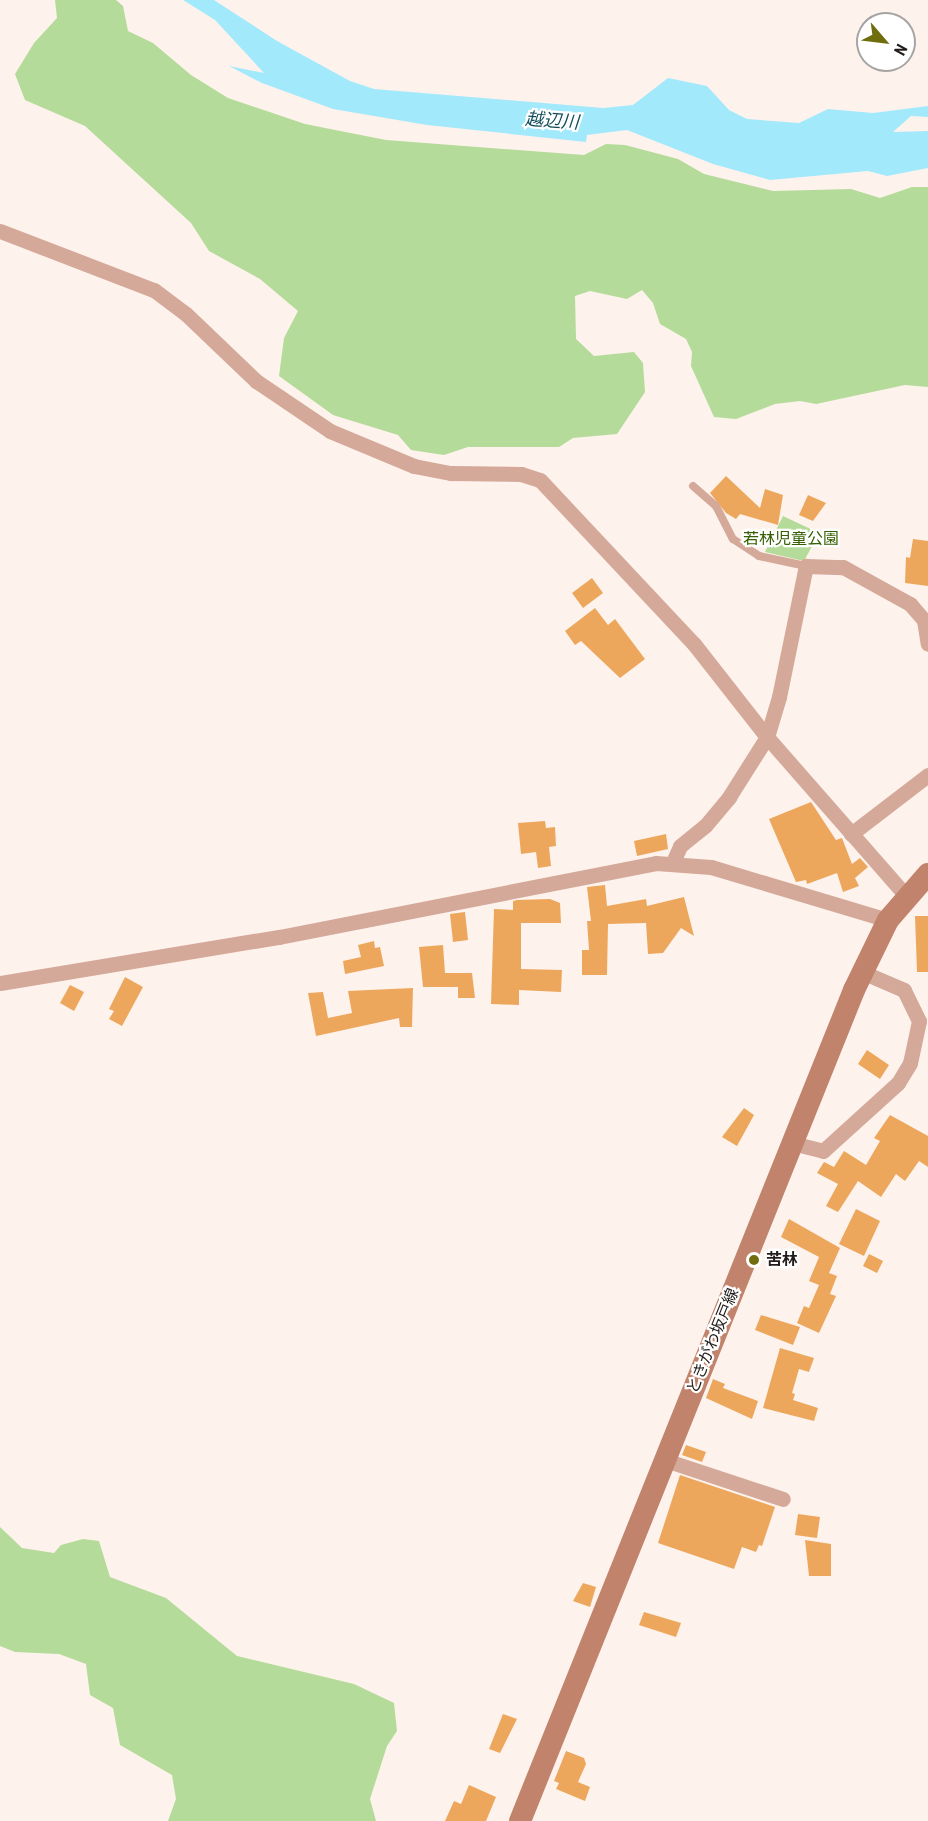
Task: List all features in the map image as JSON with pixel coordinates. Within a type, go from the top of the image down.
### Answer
[{"type":"main road","name":"ときがわ坂戸線","points":[[520,1821],[862,972],[888,920],[906,896],[928,874]]},
{"type":"street","points":[[0,231],[154,290],[186,314],[256,381],[330,431],[414,466],[451,473],[521,474],[540,480],[694,644],[767,737],[906,896]]},
{"type":"street","points":[[673,862],[680,846],[705,826],[729,797],[767,737],[779,697],[806,566],[843,567],[910,604],[924,620],[928,644]]},
{"type":"street","points":[[851,834],[928,775]]},
{"type":"street","points":[[0,983],[267,939],[637,864],[673,862],[739,874],[888,920]]},
{"type":"street","points":[[792,1143],[823,1151],[898,1083],[909,1063],[919,1021],[904,990],[862,972]]},
{"type":"street","points":[[665,1460],[783,1499]]},
{"type":"lane","points":[[693,486],[716,506],[733,539],[759,556],[806,566]]},
{"type":"green space","points":[[55,0],[116,0],[123,6],[128,31],[153,43],[191,75],[228,98],[305,124],[386,140],[584,155],[606,144],[625,145],[678,159],[704,174],[773,191],[851,189],[880,198],[912,187],[928,187],[928,387],[905,385],[816,404],[800,401],[775,404],[736,419],[714,417],[691,366],[692,352],[686,339],[660,324],[653,303],[642,290],[627,299],[590,291],[575,296],[576,339],[594,356],[634,352],[643,363],[645,392],[617,434],[573,438],[559,447],[468,447],[444,455],[411,450],[398,435],[333,415],[279,376],[284,338],[298,311],[260,279],[209,251],[191,223],[85,126],[25,100],[15,74],[34,43],[57,18]]},
{"type":"green space","name":"若林児童公園","points":[[783,516],[819,533],[804,561],[765,552]]},
{"type":"green space","points":[[0,1527],[22,1548],[54,1553],[61,1545],[83,1539],[99,1541],[110,1577],[166,1598],[237,1656],[354,1684],[394,1703],[397,1731],[387,1746],[370,1799],[376,1821],[168,1821],[176,1799],[172,1775],[120,1745],[113,1708],[90,1695],[86,1664],[59,1654],[15,1652],[0,1646]]},
{"type":"water","name":"越辺川","points":[[183,0],[214,0],[277,41],[350,81],[374,89],[603,108],[633,105],[668,78],[707,86],[729,110],[747,119],[799,123],[828,109],[873,113],[928,106],[928,117],[911,116],[893,132],[928,131],[928,168],[887,176],[868,171],[770,180],[713,164],[627,130],[587,135],[586,142],[427,125],[333,109],[262,83],[229,66],[264,73],[215,20]]},
{"type":"building","points":[[726,476],[760,508],[765,489],[783,495],[778,525],[740,514],[736,519],[726,513],[710,493]]},
{"type":"building","points":[[808,495],[826,503],[813,521],[799,515]]},
{"type":"building","points":[[913,539],[928,541],[928,586],[905,583],[906,557],[910,558]]},
{"type":"building","points":[[592,578],[603,593],[583,608],[572,593]]},
{"type":"building","points":[[595,608],[608,625],[615,619],[645,659],[620,678],[581,641],[575,645],[565,631]]},
{"type":"building","points":[[811,802],[836,840],[842,838],[852,864],[860,858],[868,867],[855,878],[859,886],[843,892],[837,873],[807,884],[806,880],[796,882],[769,819]]},
{"type":"building","points":[[545,821],[546,828],[555,827],[556,846],[549,847],[551,866],[538,868],[536,852],[521,854],[518,823]]},
{"type":"building","points":[[666,834],[668,849],[637,856],[634,841]]},
{"type":"building","points":[[605,885],[607,906],[646,899],[647,906],[684,897],[694,936],[681,928],[663,953],[648,954],[646,923],[608,924],[607,975],[582,975],[582,950],[589,950],[587,921],[591,921],[587,887]]},
{"type":"building","points":[[550,899],[560,903],[561,923],[521,923],[521,969],[562,970],[561,992],[519,990],[519,1005],[491,1004],[494,909],[513,910],[513,901]]},
{"type":"building","points":[[465,912],[468,940],[453,942],[450,914]]},
{"type":"building","points":[[915,916],[928,916],[928,972],[917,972]]},
{"type":"building","points":[[374,941],[375,948],[380,947],[384,966],[345,974],[343,961],[361,957],[358,945]]},
{"type":"building","points":[[443,945],[445,973],[472,973],[475,998],[458,998],[458,987],[423,987],[419,947]]},
{"type":"building","points":[[125,977],[143,987],[122,1026],[109,1019],[114,1011],[109,1009]]},
{"type":"building","points":[[70,985],[84,992],[74,1011],[60,1003]]},
{"type":"building","points":[[413,988],[412,1027],[400,1027],[399,1018],[316,1036],[308,993],[323,992],[328,1018],[352,1013],[348,991]]},
{"type":"building","points":[[867,1050],[889,1065],[880,1079],[858,1064]]},
{"type":"building","points":[[744,1108],[754,1115],[737,1146],[722,1137]]},
{"type":"building","points":[[890,1115],[928,1136],[928,1167],[919,1161],[905,1181],[896,1174],[881,1197],[858,1181],[838,1212],[826,1206],[838,1184],[817,1173],[824,1162],[834,1167],[844,1151],[866,1165],[880,1141],[874,1138]]},
{"type":"building","points":[[856,1209],[880,1221],[864,1256],[839,1244]]},
{"type":"building","points":[[789,1219],[840,1248],[829,1273],[837,1276],[830,1294],[836,1296],[819,1333],[797,1323],[804,1306],[809,1308],[819,1285],[809,1281],[819,1257],[781,1237]]},
{"type":"building","points":[[869,1254],[883,1261],[877,1273],[863,1266]]},
{"type":"building","points":[[761,1315],[800,1327],[793,1345],[755,1330]]},
{"type":"building","points":[[780,1348],[814,1358],[809,1372],[799,1369],[792,1393],[795,1394],[793,1400],[818,1408],[814,1421],[763,1408]]},
{"type":"building","points":[[713,1379],[725,1384],[723,1388],[758,1401],[752,1419],[706,1398]]},
{"type":"building","points":[[686,1445],[706,1452],[702,1462],[682,1455]]},
{"type":"building","points":[[680,1475],[775,1507],[762,1546],[759,1545],[756,1552],[742,1547],[734,1569],[658,1543]]},
{"type":"building","points":[[798,1514],[820,1517],[817,1538],[795,1535]]},
{"type":"building","points":[[805,1540],[831,1544],[831,1576],[809,1576]]},
{"type":"building","points":[[583,1583],[596,1587],[590,1607],[573,1601]]},
{"type":"building","points":[[644,1612],[681,1623],[676,1637],[639,1625]]},
{"type":"building","points":[[503,1714],[517,1719],[500,1753],[489,1749]]},
{"type":"building","points":[[566,1751],[584,1758],[586,1764],[578,1782],[590,1787],[585,1801],[556,1789],[559,1783],[554,1781]]},
{"type":"building","points":[[469,1785],[496,1797],[486,1821],[445,1821],[454,1801],[461,1804]]},
{"type":"place","name":"苦林","points":[[754,1260]]}]
